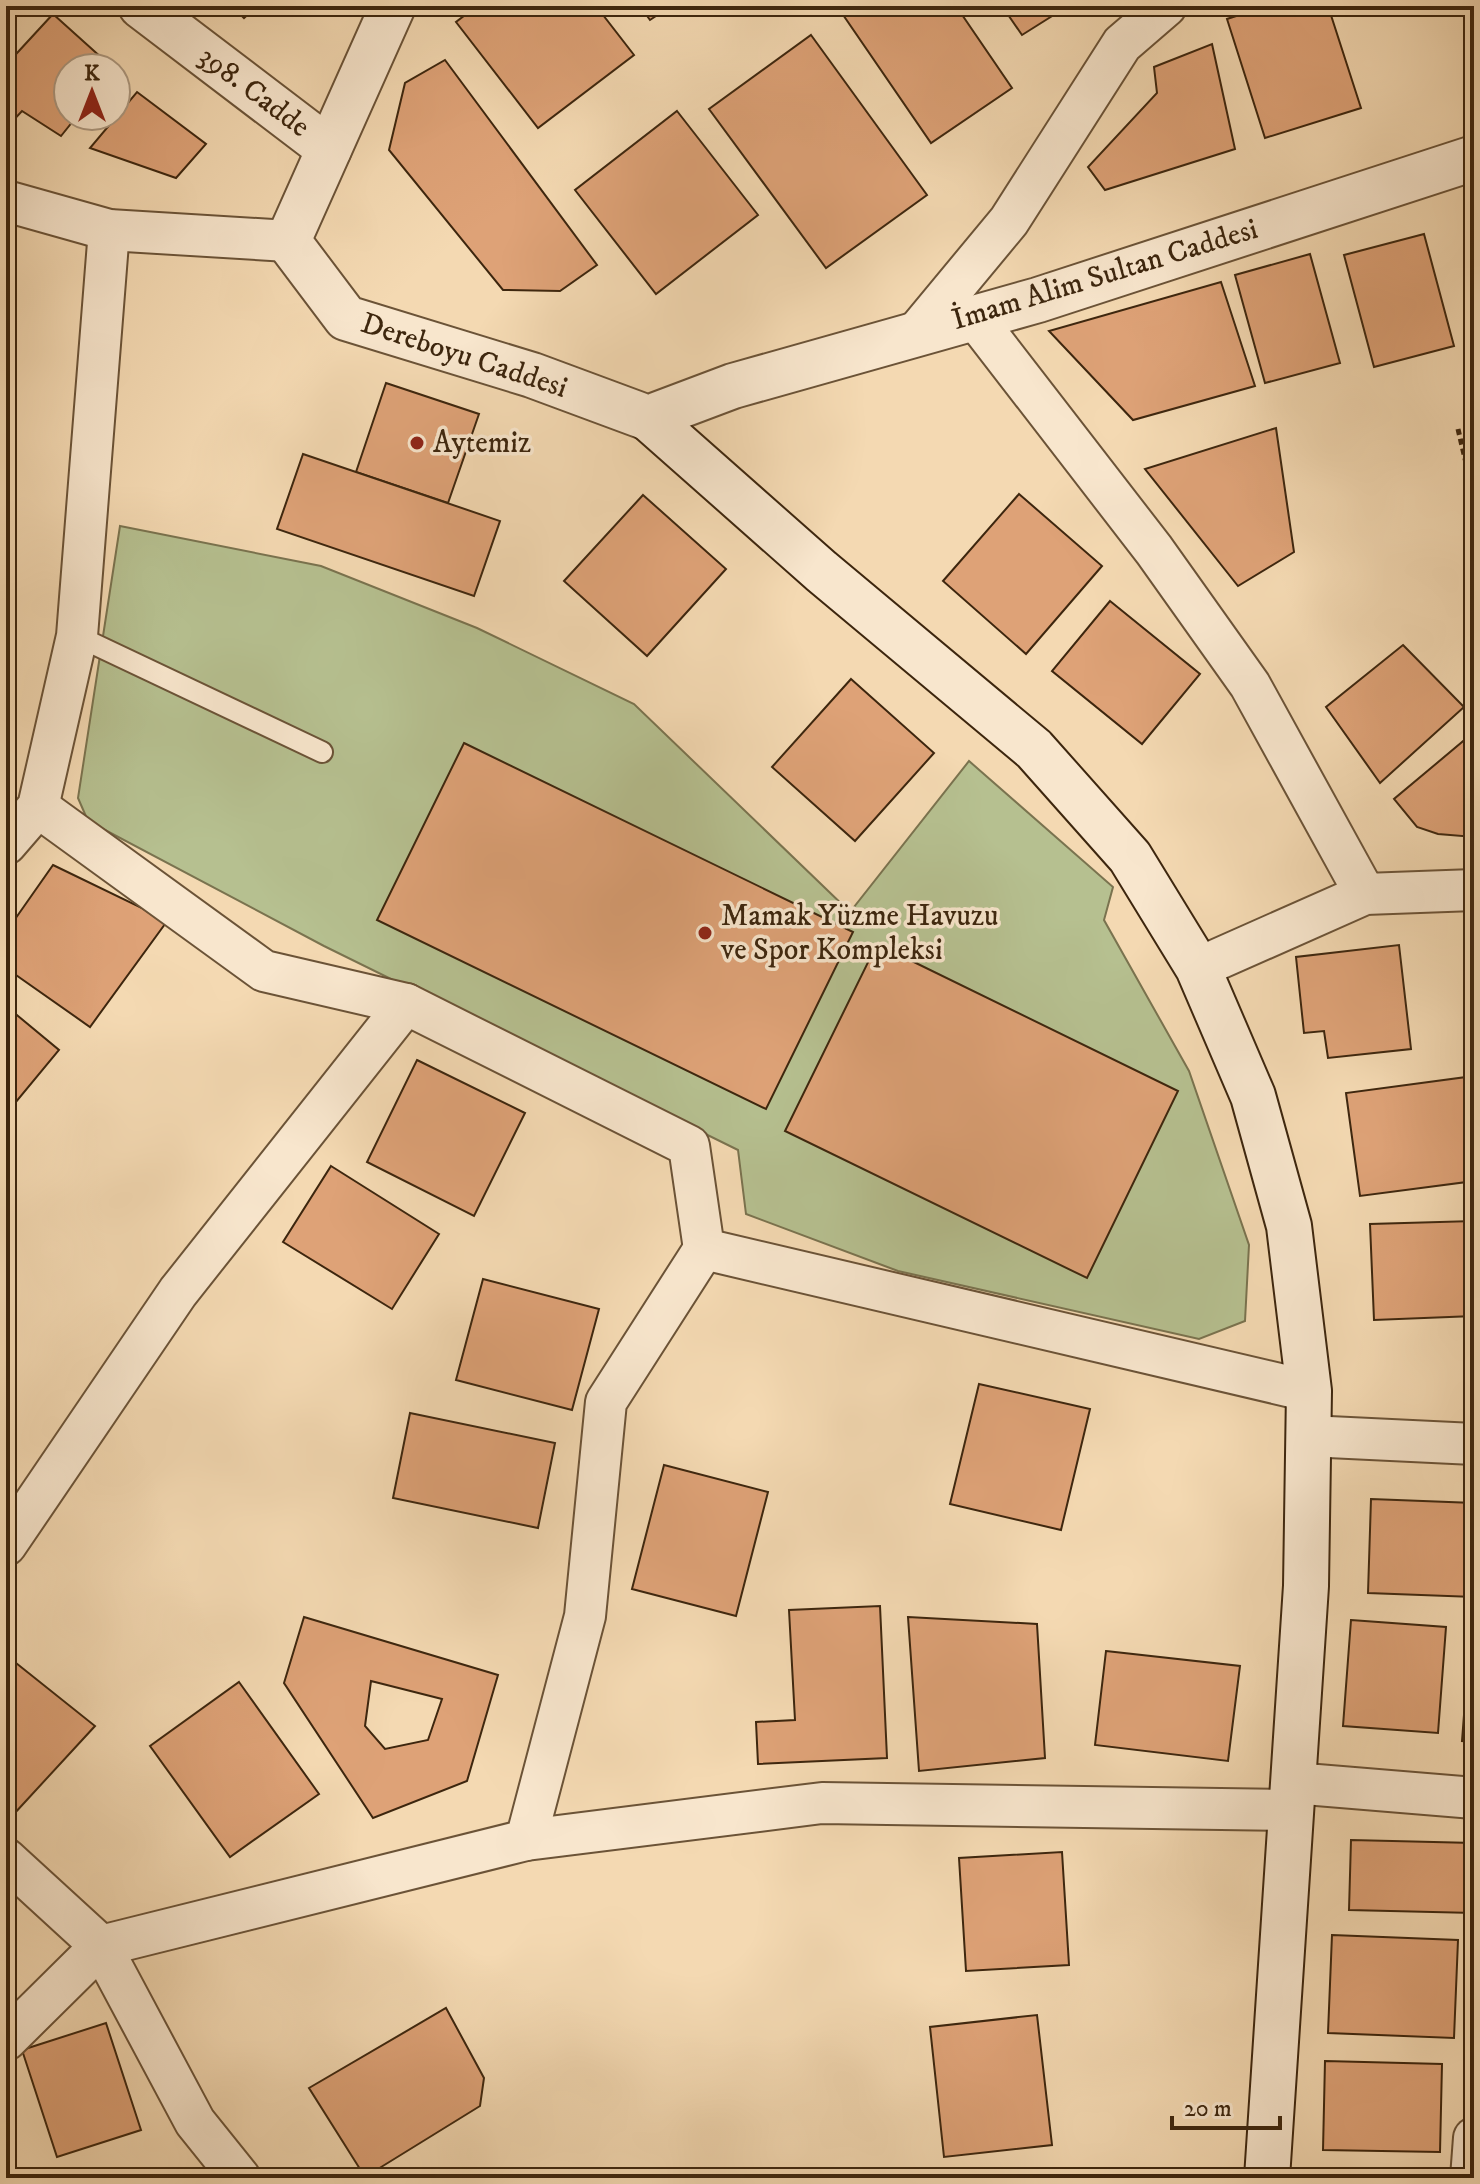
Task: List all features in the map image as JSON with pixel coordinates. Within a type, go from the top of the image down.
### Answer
[{"type":"main road","name":"398. Cadde","points":[[141,6],[329,149]]},
{"type":"main road","points":[[288,241],[393,6]]},
{"type":"main road","name":"İmam Alim Sultan Caddesi","points":[[648,418],[733,386],[1038,300],[1474,158]]},
{"type":"main road","name":"Dereboyu Caddesi","points":[[288,241],[346,318],[532,375],[648,418]]},
{"type":"main road","points":[[648,418],[821,571],[1034,749],[1130,857],[1198,968],[1253,1096],[1289,1226],[1309,1391],[1306,1586],[1267,2178]]},
{"type":"street","points":[[917,332],[1009,221],[1122,44],[1166,6]]},
{"type":"street","points":[[6,201],[109,230],[288,241]]},
{"type":"street","points":[[6,844],[38,807],[77,636],[109,230]]},
{"type":"street","points":[[974,317],[1154,550],[1250,685],[1365,894]]},
{"type":"street","points":[[38,807],[264,971],[406,1004],[689,1146],[704,1249],[606,1402],[585,1616],[526,1840]]},
{"type":"street","points":[[1198,968],[1365,894],[1474,890]]},
{"type":"street","points":[[6,1545],[178,1292],[406,1004]]},
{"type":"street","points":[[704,1249],[1309,1391]]},
{"type":"street","points":[[1308,1436],[1474,1444]]},
{"type":"street","points":[[6,2040],[101,1946],[526,1840],[822,1803],[1292,1796],[1474,1798]]},
{"type":"street","points":[[6,1859],[101,1946],[195,2122],[240,2178]]},
{"type":"street","points":[[1471,2178],[1474,2138]]},
{"type":"lane","points":[[77,636],[322,752]]},
{"type":"path","points":[[1458,429],[1467,467],[1474,470]]},
{"type":"green space","name":"Mamak Yüzme Havuzu ve Spor Kompleksi","points":[[120,526],[321,566],[477,628],[634,704],[850,912],[969,761],[1113,887],[1104,920],[1189,1071],[1249,1245],[1245,1321],[1199,1339],[898,1271],[746,1214],[738,1150],[324,946],[88,821],[78,798]]},
{"type":"building","points":[[232,6],[257,6],[244,18]]},
{"type":"building","points":[[477,6],[596,6],[634,55],[538,128],[456,22]]},
{"type":"building","points":[[640,6],[671,6],[650,20]]},
{"type":"building","points":[[837,6],[956,6],[1012,88],[931,143]]},
{"type":"building","points":[[1002,6],[1068,6],[1022,35]]},
{"type":"building","points":[[1267,6],[1328,6],[1361,108],[1265,138],[1227,19]]},
{"type":"building","points":[[53,14],[95,52],[52,52],[52,130],[22,111],[10,124],[6,121],[6,65]]},
{"type":"building","points":[[811,35],[927,195],[826,268],[709,109]]},
{"type":"building","points":[[1212,44],[1235,149],[1105,190],[1088,167],[1157,93],[1154,67]]},
{"type":"building","points":[[445,60],[597,265],[560,291],[503,290],[389,150],[405,83]]},
{"type":"building","points":[[137,92],[206,144],[176,178],[90,148],[103,132],[132,132],[132,98]]},
{"type":"building","points":[[677,111],[758,215],[656,294],[575,190]]},
{"type":"building","points":[[1424,234],[1454,346],[1374,367],[1344,255]]},
{"type":"building","points":[[1310,254],[1340,363],[1265,383],[1235,275]]},
{"type":"building","points":[[1221,282],[1255,386],[1133,420],[1049,331]]},
{"type":"building","points":[[386,383],[479,414],[448,503],[356,472]]},
{"type":"building","points":[[1276,428],[1294,552],[1238,586],[1145,469]]},
{"type":"building","points":[[303,454],[500,521],[474,596],[277,529]]},
{"type":"building","points":[[1019,494],[1102,566],[1026,654],[943,581]]},
{"type":"building","points":[[643,495],[726,569],[647,656],[564,581]]},
{"type":"building","points":[[1110,601],[1200,674],[1142,744],[1052,671]]},
{"type":"building","points":[[1403,645],[1464,707],[1380,783],[1326,707]]},
{"type":"building","points":[[851,679],[934,753],[855,841],[772,767]]},
{"type":"building","points":[[1474,732],[1474,837],[1438,834],[1417,827],[1394,799]]},
{"type":"building","points":[[464,743],[853,932],[766,1109],[377,920]]},
{"type":"building","points":[[53,865],[142,908],[165,924],[90,1027],[6,968],[6,932]]},
{"type":"building","points":[[877,944],[1178,1091],[1087,1278],[785,1131]]},
{"type":"building","points":[[1399,945],[1411,1049],[1328,1058],[1324,1031],[1304,1033],[1296,957]]},
{"type":"building","points":[[6,1006],[59,1050],[6,1114]]},
{"type":"building","points":[[417,1060],[525,1113],[474,1216],[367,1162]]},
{"type":"building","points":[[1474,1076],[1474,1181],[1360,1196],[1346,1093]]},
{"type":"building","points":[[331,1166],[439,1234],[392,1309],[283,1242]]},
{"type":"building","points":[[1474,1221],[1474,1316],[1374,1320],[1370,1224]]},
{"type":"building","points":[[483,1279],[599,1309],[572,1410],[456,1380]]},
{"type":"building","points":[[979,1384],[1090,1409],[1061,1530],[950,1504]]},
{"type":"building","points":[[410,1413],[555,1443],[538,1528],[393,1498]]},
{"type":"building","points":[[6,1424],[15,1431],[6,1445]]},
{"type":"building","points":[[664,1465],[768,1492],[736,1616],[632,1589]]},
{"type":"building","points":[[1371,1499],[1474,1503],[1474,1597],[1368,1593]]},
{"type":"building","points":[[880,1606],[887,1758],[758,1764],[756,1722],[795,1720],[789,1610]]},
{"type":"building","points":[[304,1617],[498,1675],[467,1781],[373,1818],[284,1683]],"holes":[[[371,1681],[442,1699],[428,1740],[385,1749],[365,1726]]]},
{"type":"building","points":[[908,1617],[1037,1624],[1045,1758],[919,1771]]},
{"type":"building","points":[[1351,1620],[1446,1627],[1438,1733],[1343,1726]]},
{"type":"building","points":[[1471,1624],[1474,1624],[1474,1742],[1462,1741]]},
{"type":"building","points":[[1106,1651],[1240,1666],[1228,1761],[1095,1745]]},
{"type":"building","points":[[6,1655],[95,1726],[13,1815],[6,1809]]},
{"type":"building","points":[[239,1682],[319,1794],[230,1857],[150,1746]]},
{"type":"building","points":[[1351,1840],[1474,1843],[1474,1913],[1349,1910]]},
{"type":"building","points":[[1062,1852],[1069,1965],[966,1971],[959,1858]]},
{"type":"building","points":[[1332,1935],[1458,1940],[1454,2038],[1328,2033]]},
{"type":"building","points":[[446,2008],[484,2078],[480,2106],[365,2177],[309,2088]]},
{"type":"building","points":[[1037,2015],[1052,2145],[944,2157],[930,2027]]},
{"type":"building","points":[[106,2023],[141,2130],[57,2157],[22,2050]]},
{"type":"building","points":[[1325,2061],[1442,2064],[1440,2152],[1323,2150]]},
{"type":"place","name":"Aytemiz","points":[[417,443]]},
{"type":"place","name":"Mamak Yüzme Havuzu ve Spor Kompleksi","points":[[705,933]]}]
